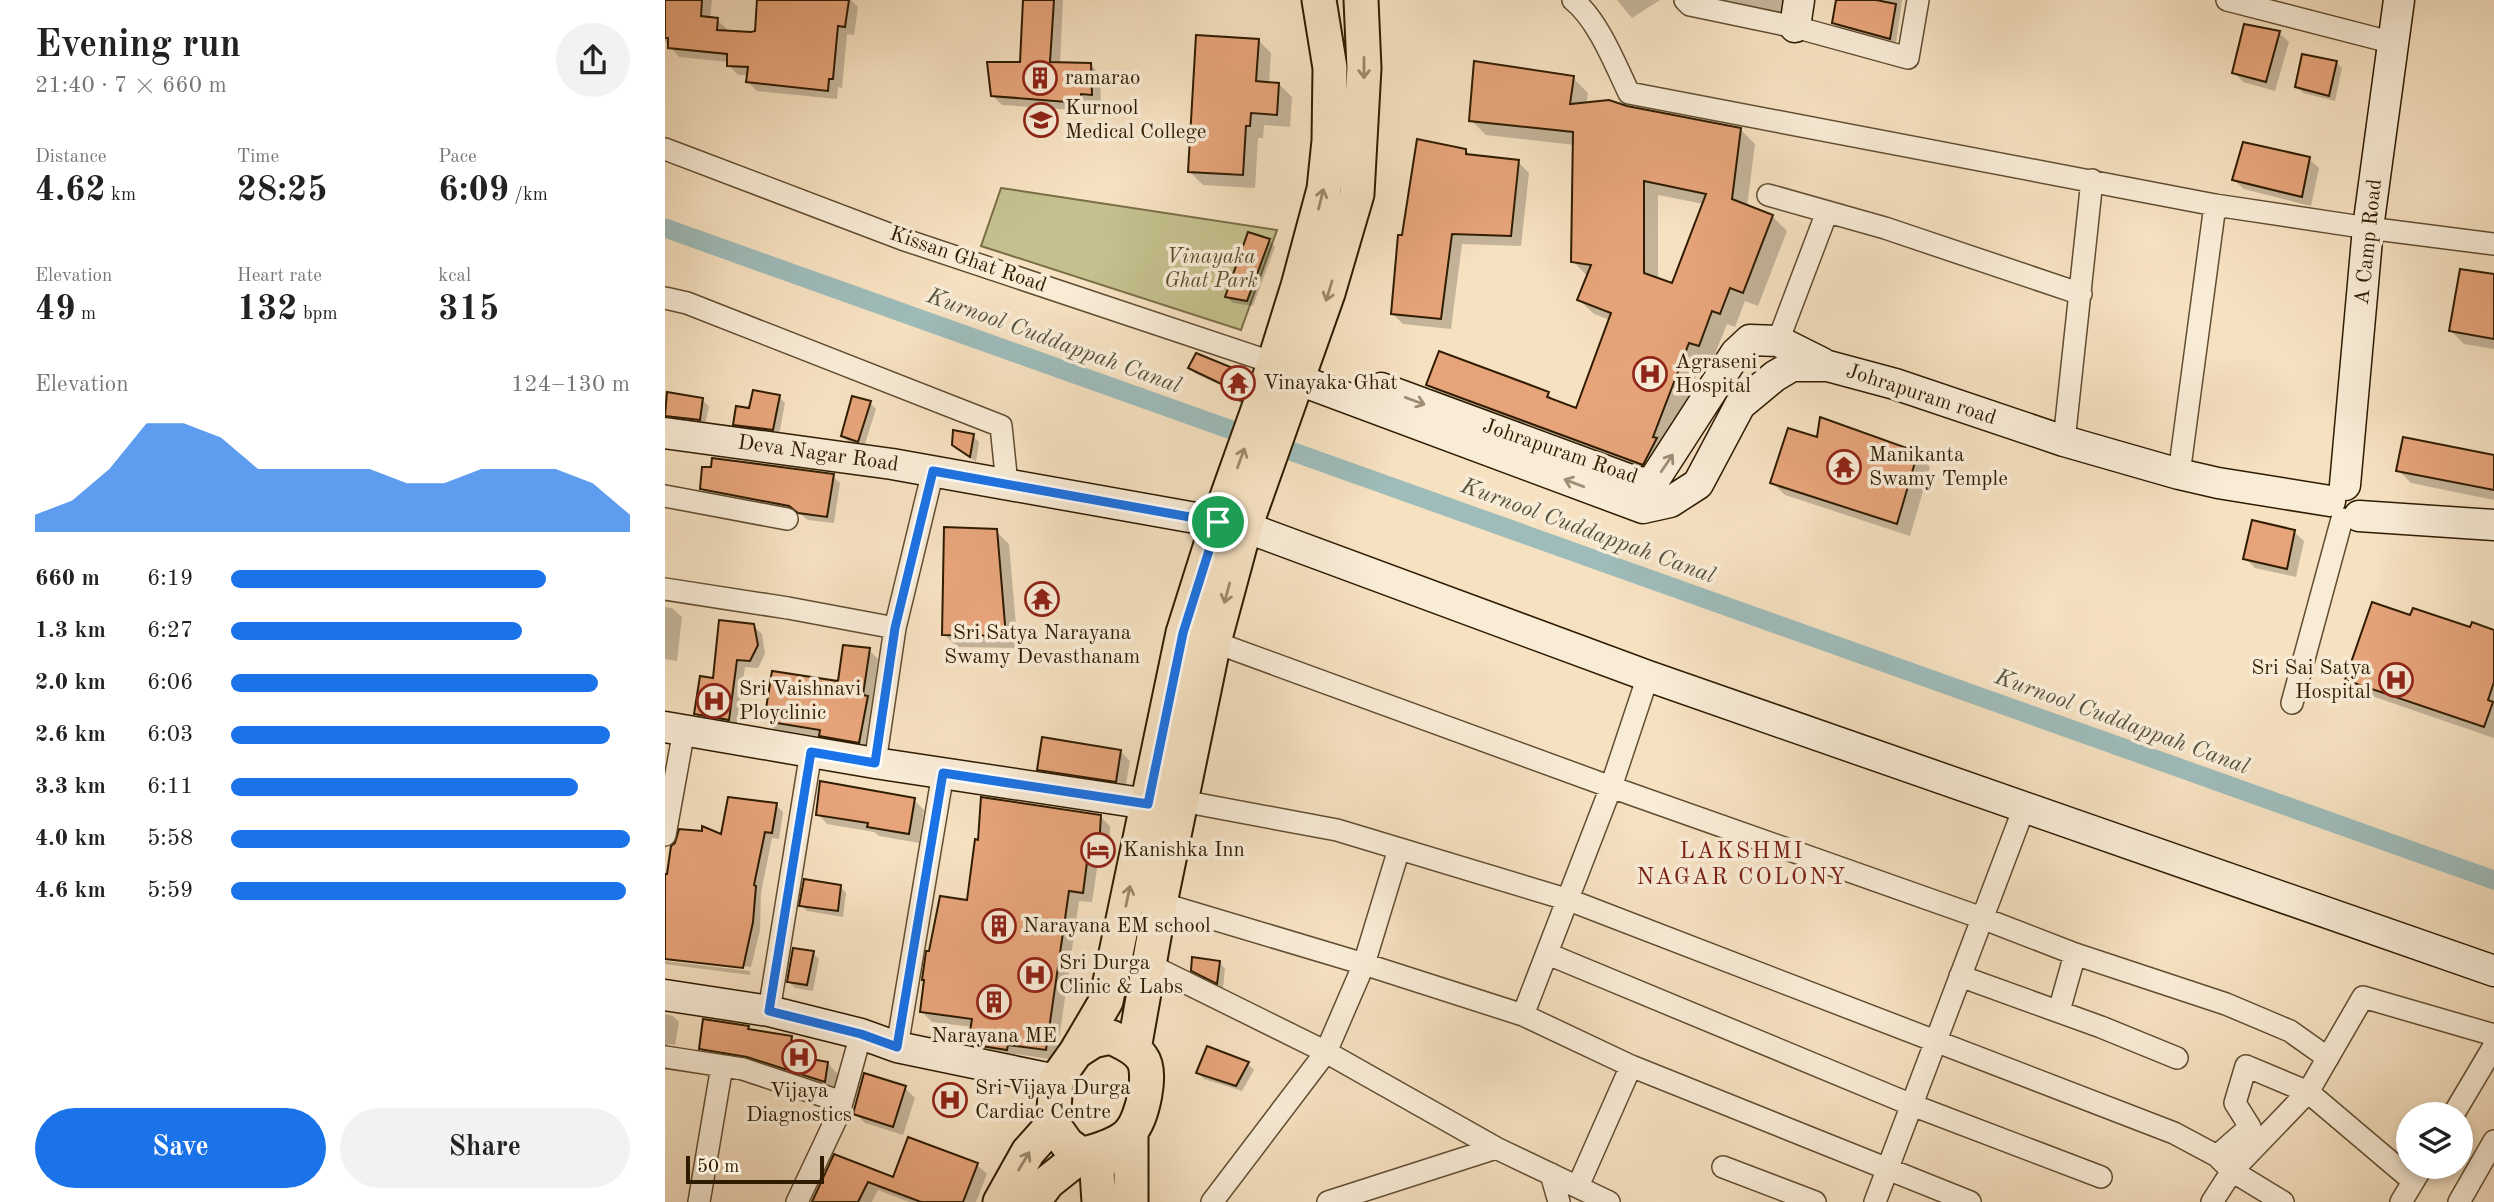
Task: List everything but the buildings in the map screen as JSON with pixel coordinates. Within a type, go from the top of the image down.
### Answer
[{"type":"main road","points":[[1288,376],[1324,189],[1329,141],[1330,68],[1319,0]]},
{"type":"main road","points":[[1000,1202],[1028,1152],[1053,1124],[1056,1080],[1106,1001],[1183,633],[1231,525],[1288,376],[1328,293],[1357,194],[1364,68],[1361,0]]},
{"type":"main road","points":[[1135,1049],[1160,903],[1215,642],[1231,525]]},
{"type":"main road","points":[[1033,1202],[1048,1182],[1106,1145],[1145,1098],[1145,1061],[1135,1049],[1111,1037],[1093,1041],[1076,1052]]},
{"type":"main road","points":[[1053,1124],[1067,1144],[1106,1145]]},
{"type":"main road","points":[[1099,1202],[1097,1172],[1106,1145]]},
{"type":"main road","points":[[1106,1145],[1131,1202]]},
{"type":"street","points":[[1573,0],[1583,8],[1629,93],[2215,205],[2494,244]]},
{"type":"street","points":[[1685,0],[1690,5],[1797,13],[1908,58],[1917,0]]},
{"type":"street","points":[[2227,0],[2394,43]]},
{"type":"street","name":"A Camp Road","points":[[2344,505],[2368,228],[2399,0]]},
{"type":"street","name":"Kissan Ghat Road","points":[[665,149],[902,239],[1288,376]]},
{"type":"street","points":[[2064,441],[2092,180]]},
{"type":"street","points":[[1768,195],[1885,228],[2081,294]]},
{"type":"street","points":[[2179,474],[2215,205]]},
{"type":"street","points":[[1785,354],[1827,212]]},
{"type":"street","points":[[665,298],[687,303],[1001,426],[1007,484]]},
{"type":"street","name":"Johrapuram Road","points":[[1288,376],[1636,482],[1653,483],[1736,353],[1751,340],[1785,354]]},
{"type":"street","name":"Johrapuram road","points":[[1288,376],[1643,508],[1670,502],[1698,484],[1740,405],[1776,376],[1785,354],[1895,384],[2064,441],[2179,474],[2344,505],[2494,525]]},
{"type":"street","name":"Deva Nagar Road","points":[[665,433],[933,471],[1231,525],[1648,676],[2494,971]]},
{"type":"street","points":[[875,763],[895,628],[933,471]]},
{"type":"street","points":[[665,496],[786,519]]},
{"type":"street","points":[[2292,703],[2344,505]]},
{"type":"street","points":[[665,589],[895,628]]},
{"type":"street","points":[[1215,642],[1611,787],[1982,918],[2074,954],[2237,1009],[2290,1031],[2328,1058]]},
{"type":"street","points":[[1523,1015],[1611,787],[1648,676]]},
{"type":"street","points":[[665,835],[675,729],[875,763],[1148,804]]},
{"type":"street","points":[[769,1011],[811,752]]},
{"type":"street","points":[[897,1047],[943,773]]},
{"type":"street","points":[[1182,801],[1337,830],[1569,900],[2174,1133],[2283,1202]]},
{"type":"street","points":[[1875,1202],[2024,808]]},
{"type":"street","points":[[1212,1202],[1326,1052],[1364,964],[1399,849]]},
{"type":"street","points":[[1160,903],[1523,1015],[1630,1066],[1970,1202]]},
{"type":"street","points":[[1548,954],[1912,1105],[2101,1177]]},
{"type":"street","points":[[2059,1011],[2074,954]]},
{"type":"street","points":[[1150,965],[1326,1052],[1496,1148],[1609,1202]]},
{"type":"street","points":[[1961,976],[2177,1058]]},
{"type":"street","points":[[665,995],[769,1011],[861,1034],[897,1047],[1056,1080]]},
{"type":"street","points":[[2225,1164],[2308,1092],[2363,997],[2494,1035]]},
{"type":"street","points":[[797,1202],[842,1102],[861,1034]]},
{"type":"street","points":[[2461,1102],[2494,1046]]},
{"type":"street","points":[[666,1063],[743,1069],[842,1102]]},
{"type":"street","points":[[699,1202],[722,1066]]},
{"type":"street","points":[[1578,1186],[1630,1066]]},
{"type":"street","points":[[2212,1202],[2225,1164],[2250,1127],[2235,1103],[2246,1066],[2308,1092],[2396,1158]]},
{"type":"street","points":[[2459,1202],[2494,1141]]},
{"type":"street","points":[[1328,1202],[1496,1148]]},
{"type":"street","points":[[1723,1167],[1815,1202]]},
{"type":"street","points":[[1551,1174],[1559,1202]]},
{"type":"street","points":[[2401,1202],[2414,1179]]},
{"type":"green space","name":"Vinayaka Ghat Park","points":[[1001,188],[1277,230],[1241,330],[981,246]]},
{"type":"waterway","name":"Kurnool Cuddappah Canal","points":[[665,228],[2494,880]]},
{"type":"place","name":"ramarao","points":[[1040,78]]},
{"type":"place","name":"Kurnool Medical College","points":[[1041,120]]},
{"type":"place","name":"Agraseni Hospital","points":[[1650,374]]},
{"type":"place","name":"Vinayaka Ghat","points":[[1238,383]]},
{"type":"place","name":"Manikanta Swamy Temple","points":[[1844,467]]},
{"type":"place","name":"Sri Satya Narayana Swamy Devasthanam","points":[[1042,599]]},
{"type":"place","name":"Sri Sai Satya Hospital","points":[[2396,680]]},
{"type":"place","name":"Sri Vaishnavi Ployclinic","points":[[714,701]]},
{"type":"place","name":"Kanishka Inn","points":[[1098,850]]},
{"type":"place","name":"Narayana EM school","points":[[999,926]]},
{"type":"place","name":"Sri Durga Clinic & Labs","points":[[1035,975]]},
{"type":"place","name":"Narayana ME","points":[[994,1002]]},
{"type":"place","name":"Vijaya Diagnostics","points":[[799,1057]]},
{"type":"place","name":"Sri Vijaya Durga Cardiac Centre","points":[[950,1100]]},
{"type":"district","name":"LAKSHMI NAGAR COLONY","points":[[1742,864]]},
{"type":"route","points":[[933,471],[1218,522],[1183,633],[1148,804],[943,773],[897,1047],[861,1034],[769,1011],[811,752],[875,763],[895,628],[933,471]]}]
